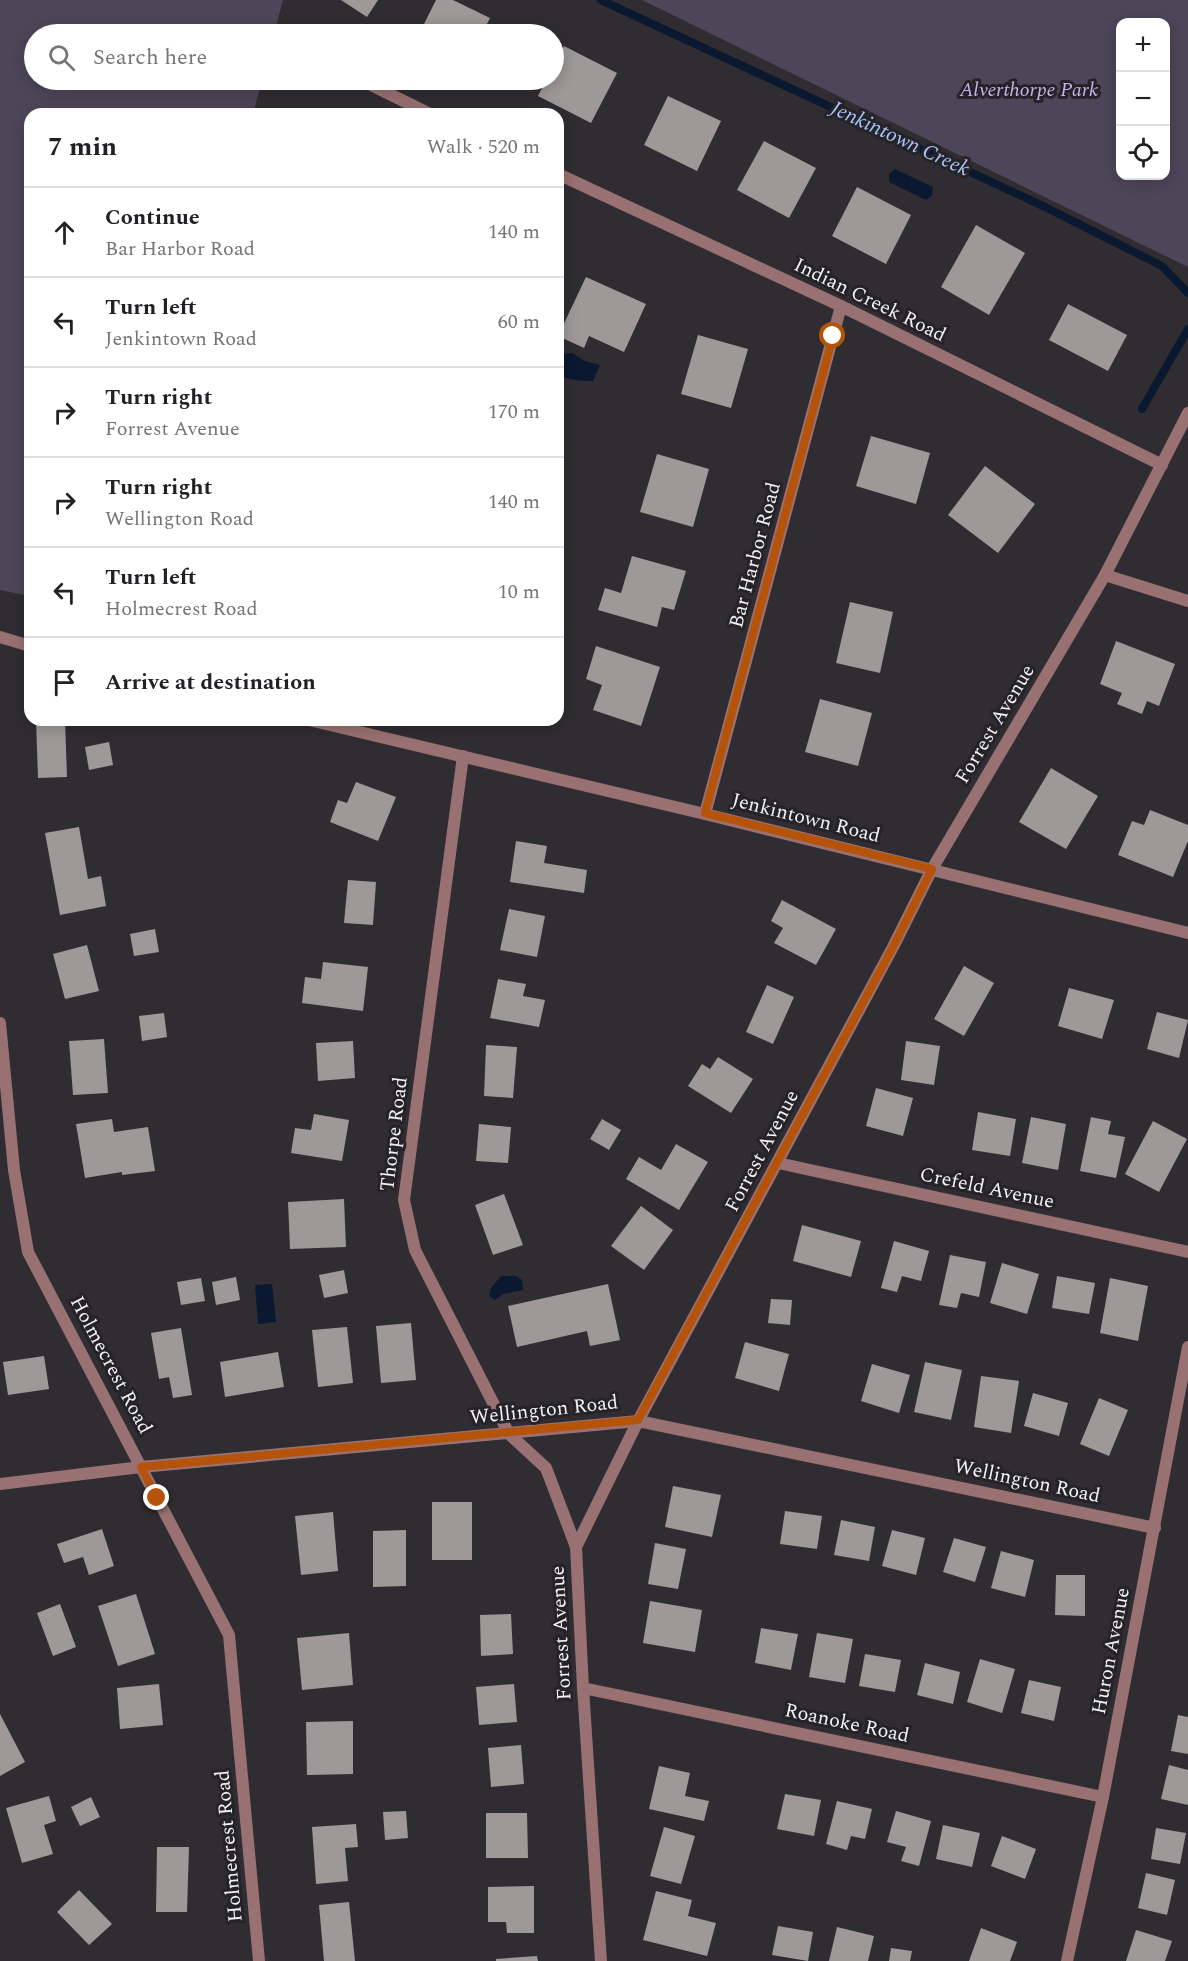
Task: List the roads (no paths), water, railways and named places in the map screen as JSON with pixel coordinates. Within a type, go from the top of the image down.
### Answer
[{"type":"street","points":[[381,90],[418,108]]},
{"type":"street","name":"Indian Creek Road","points":[[564,177],[841,306],[1161,465]]},
{"type":"street","name":"Bar Harbor Road","points":[[705,813],[841,306]]},
{"type":"street","name":"Forrest Avenue","points":[[601,1961],[576,1547],[638,1420],[778,1163],[932,869],[1105,575],[1188,413]]},
{"type":"street","points":[[1105,575],[1188,601]]},
{"type":"street","points":[[0,637],[24,644]]},
{"type":"street","name":"Jenkintown Road","points":[[335,726],[705,813],[1188,933]]},
{"type":"street","name":"Thorpe Road","points":[[463,756],[404,1200],[415,1250],[509,1434],[546,1468],[576,1547]]},
{"type":"street","name":"Holmecrest Road","points":[[0,1023],[14,1170],[28,1252],[229,1635],[259,1961]]},
{"type":"street","name":"Crefeld Avenue","points":[[778,1163],[1188,1252]]},
{"type":"street","name":"Huron Avenue","points":[[1067,1961],[1103,1797],[1188,1347]]},
{"type":"street","name":"Wellington Road","points":[[0,1484],[141,1467],[638,1420],[1155,1528]]},
{"type":"street","name":"Roanoke Road","points":[[583,1688],[1103,1797]]},
{"type":"water","points":[[895,169],[933,187],[932,196],[926,200],[889,182],[889,174]]},
{"type":"water","points":[[572,353],[585,361],[600,365],[593,381],[579,381],[564,377],[564,354]]},
{"type":"water","points":[[501,1276],[516,1276],[522,1280],[523,1290],[503,1294],[495,1300],[489,1296],[491,1288]]},
{"type":"water","points":[[272,1284],[276,1322],[258,1324],[255,1285]]},
{"type":"waterway","name":"Jenkintown Creek","points":[[601,0],[1043,206],[1162,266],[1188,293]]},
{"type":"waterway","name":"Jenkintown Creek","points":[[1142,409],[1188,329]]},
{"type":"park label","name":"Alverthorpe Park","points":[[1029,90]]}]
